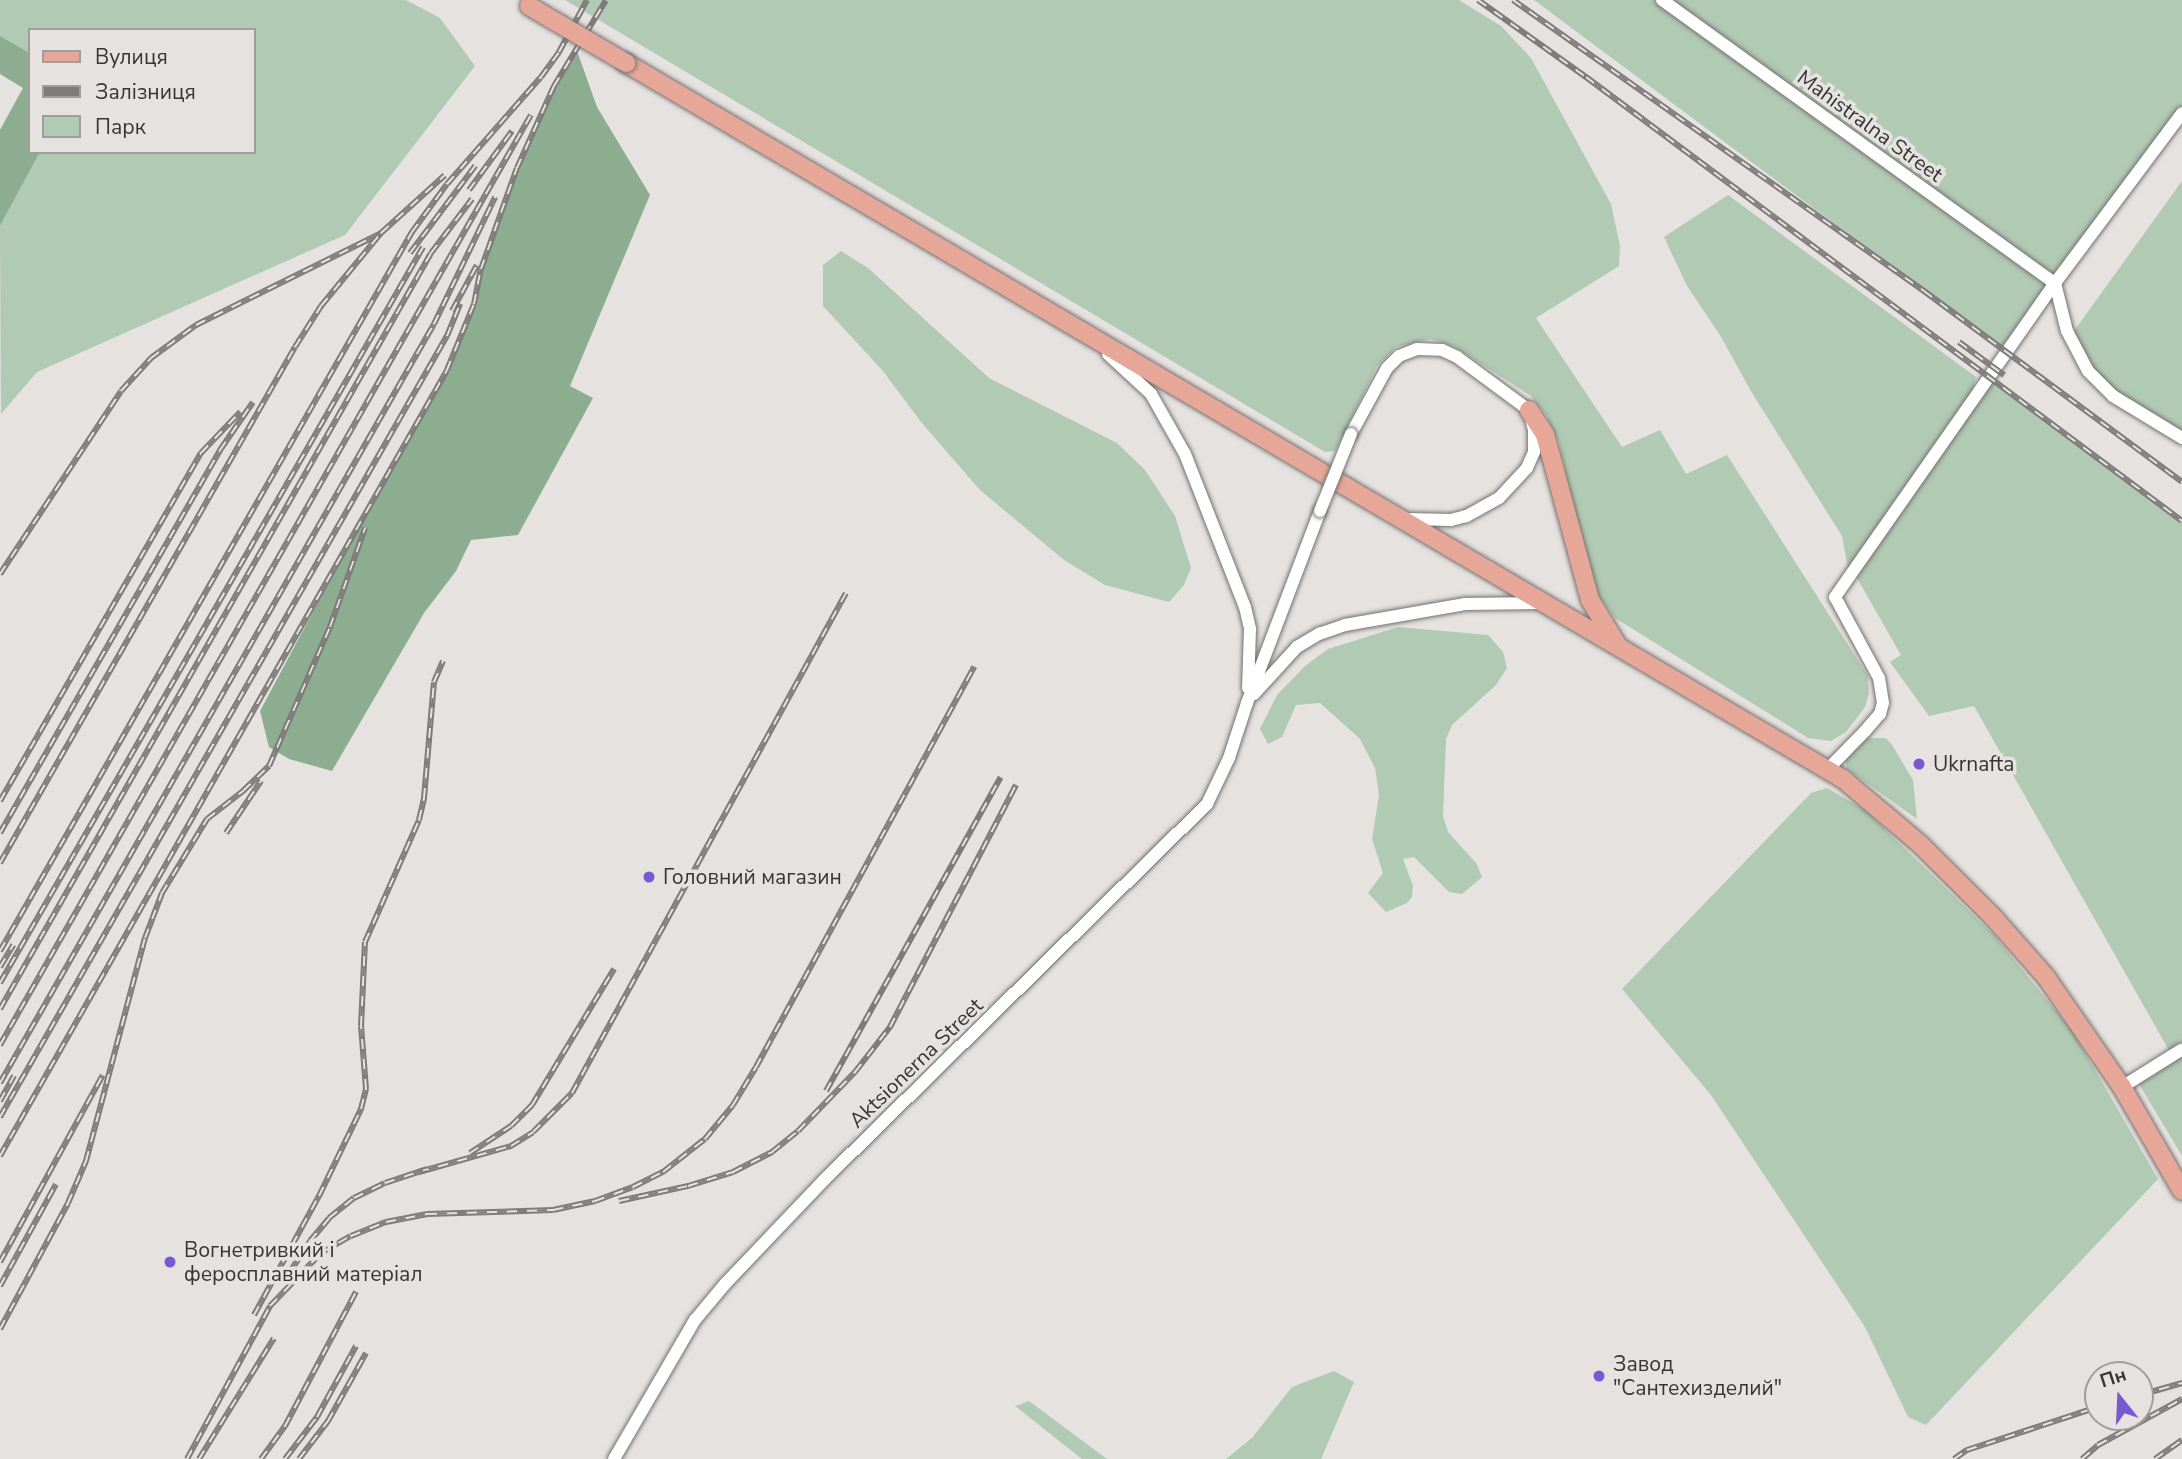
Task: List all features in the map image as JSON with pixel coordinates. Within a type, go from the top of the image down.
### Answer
[{"type":"main road","points":[[524,3],[1827,769],[1894,820],[1993,917],[2072,1011],[2122,1087],[2182,1191]]},
{"type":"main road","points":[[1529,410],[1548,446],[1590,600],[1621,650]]},
{"type":"street","name":"Mahistralna Street","points":[[1662,0],[2054,283]]},
{"type":"street","points":[[1827,769],[1865,731],[1880,713],[1883,703],[1879,678],[1835,597],[2054,283],[2182,113]]},
{"type":"street","points":[[2054,283],[2067,331],[2088,371],[2113,396],[2182,438]]},
{"type":"street","points":[[1083,333],[1139,380],[1151,394],[1185,454],[1245,607],[1251,652],[1247,703]]},
{"type":"street","points":[[1247,703],[1351,433],[1387,368],[1399,356],[1417,349],[1442,351],[1457,357],[1529,410],[1534,430],[1534,452],[1527,468],[1499,498],[1466,516],[1420,522],[1394,516]]},
{"type":"street","points":[[1247,703],[1297,647],[1319,634],[1345,625],[1465,604],[1541,603]]},
{"type":"street","name":"Aktsionerna Street","points":[[614,1459],[695,1320],[725,1284],[824,1180],[1207,804],[1229,758],[1247,703]]},
{"type":"street","points":[[2122,1087],[2180,1050]]},
{"type":"green space","points":[[0,0],[406,0],[440,18],[475,66],[345,235],[37,372],[1,414],[0,226],[39,154],[256,154],[256,28],[28,28],[28,52],[0,36]]},
{"type":"green space","points":[[565,0],[1459,0],[1501,26],[1531,58],[1611,204],[1620,246],[1619,266],[1536,318],[1622,447],[1660,430],[1686,474],[1727,455],[1868,676],[1869,693],[1865,707],[1846,732],[1831,741],[1808,738],[1615,618],[1597,593],[1584,553],[1559,442],[1545,413],[1531,396],[1455,347],[1431,339],[1396,347],[1377,366],[1335,451],[1325,452]]},
{"type":"green space","points":[[1534,0],[2182,0],[2182,113],[2008,353]]},
{"type":"green space","points":[[0,36],[28,52],[28,154],[39,154],[0,226],[0,130],[23,88],[0,74]]},
{"type":"green space","points":[[576,48],[597,107],[650,195],[570,386],[593,398],[518,535],[471,540],[456,571],[424,613],[332,771],[289,759],[269,747],[260,711],[379,488],[447,370],[474,304],[481,269],[517,168],[554,86]]},
{"type":"green space","points":[[2182,181],[2182,433],[2106,390],[2074,347],[2074,331]]},
{"type":"green space","points":[[1728,195],[1976,377],[1971,400],[1848,568],[1842,536],[1752,393],[1720,335],[1687,286],[1664,237]]},
{"type":"green space","points":[[841,251],[868,268],[989,378],[1117,443],[1145,470],[1175,516],[1191,568],[1184,585],[1169,602],[1105,585],[1064,560],[980,490],[921,422],[883,371],[823,306],[823,265]]},
{"type":"green space","points":[[1991,378],[2182,521],[2182,1156],[2139,1084],[2175,1061],[1974,706],[1929,716],[1890,662],[1901,655],[1854,573]]},
{"type":"green space","points":[[1398,627],[1488,635],[1503,652],[1507,668],[1496,685],[1452,725],[1446,739],[1443,816],[1448,832],[1476,863],[1482,877],[1462,894],[1449,892],[1414,857],[1403,859],[1413,886],[1412,897],[1407,903],[1386,912],[1368,893],[1383,873],[1372,839],[1379,795],[1375,768],[1360,739],[1320,703],[1296,705],[1282,737],[1268,744],[1260,729],[1277,695],[1305,666],[1328,649]]},
{"type":"green space","points":[[1866,738],[1886,738],[1892,745],[1913,780],[1917,819],[1847,769],[1845,757]]},
{"type":"green space","points":[[1827,788],[1865,810],[1993,934],[2073,1032],[2158,1179],[1926,1425],[1908,1417],[1865,1327],[1711,1095],[1622,989],[1811,793]]},
{"type":"green space","points":[[1334,1371],[1354,1382],[1321,1459],[1226,1459],[1252,1438],[1292,1387]]},
{"type":"green space","points":[[1029,1401],[1107,1459],[1082,1459],[1015,1406]]},
{"type":"railway","points":[[0,951],[412,232],[447,184],[541,77],[559,52],[587,0]]},
{"type":"railway","points":[[0,1156],[447,370],[474,304],[481,269],[517,168],[554,86],[606,0]]},
{"type":"railway","points":[[1478,0],[1586,77],[2182,521]]},
{"type":"railway","points":[[1513,0],[1924,291],[2182,482]]},
{"type":"railway","points":[[0,1045],[531,115]]},
{"type":"railway","points":[[469,190],[512,131]]},
{"type":"railway","points":[[410,253],[475,166]]},
{"type":"railway","points":[[0,574],[121,391],[151,358],[196,325],[381,233],[445,175]]},
{"type":"railway","points":[[0,1083],[434,324],[495,197]]},
{"type":"railway","points":[[0,1009],[431,253],[472,199]]},
{"type":"railway","points":[[0,863],[295,347],[321,306],[381,233]]},
{"type":"railway","points":[[0,983],[423,247]]},
{"type":"railway","points":[[452,311],[477,265]]},
{"type":"railway","points":[[0,1117],[447,336],[460,304]]},
{"type":"railway","points":[[1959,342],[2004,375]]},
{"type":"railway","points":[[0,833],[220,450],[253,402]]},
{"type":"railway","points":[[0,801],[201,453],[240,412]]},
{"type":"railway","points":[[0,1329],[68,1203],[86,1161],[145,938],[162,893],[207,819],[243,791],[269,766],[330,627],[365,528]]},
{"type":"railway","points":[[419,1172],[511,1146],[533,1132],[572,1093],[846,593]]},
{"type":"railway","points":[[254,1315],[319,1196],[361,1109],[366,1089],[361,1026],[365,942],[419,820],[424,798],[434,682],[443,661]]},
{"type":"railway","points":[[187,1459],[270,1306],[321,1253],[351,1236],[386,1222],[427,1214],[553,1210],[595,1201],[663,1172],[705,1139],[733,1105],[756,1067],[974,667]]},
{"type":"railway","points":[[826,1091],[1001,777]]},
{"type":"railway","points":[[226,833],[261,781]]},
{"type":"railway","points":[[619,1201],[688,1186],[733,1172],[772,1152],[798,1131],[855,1072],[890,1027],[1016,785]]},
{"type":"railway","points":[[0,967],[13,945]]},
{"type":"railway","points":[[470,1153],[511,1126],[532,1105],[614,969]]},
{"type":"railway","points":[[0,1262],[103,1075]]},
{"type":"railway","points":[[0,1101],[14,1076]]},
{"type":"railway","points":[[286,1278],[329,1218],[354,1198],[385,1183],[427,1169]]},
{"type":"railway","points":[[0,1286],[56,1184]]},
{"type":"railway","points":[[261,1459],[285,1426],[356,1292]]},
{"type":"railway","points":[[199,1459],[274,1338]]},
{"type":"railway","points":[[285,1459],[317,1417],[356,1346]]},
{"type":"railway","points":[[299,1459],[328,1421],[366,1353]]},
{"type":"railway","points":[[2154,1391],[2182,1383]]},
{"type":"railway","points":[[2082,1459],[2098,1445],[2182,1399]]},
{"type":"railway","points":[[1954,1459],[1967,1450],[2084,1412]]},
{"type":"railway","points":[[2155,1459],[2182,1440]]},
{"type":"place","name":"Ukrnafta","points":[[1919,764]]},
{"type":"place","name":"Головний магазин","points":[[649,877]]},
{"type":"place","name":"Вогнетривкий і феросплавний матеріал","points":[[170,1262]]},
{"type":"place","name":"Завод \"Сантехизделий\"","points":[[1599,1376]]}]
